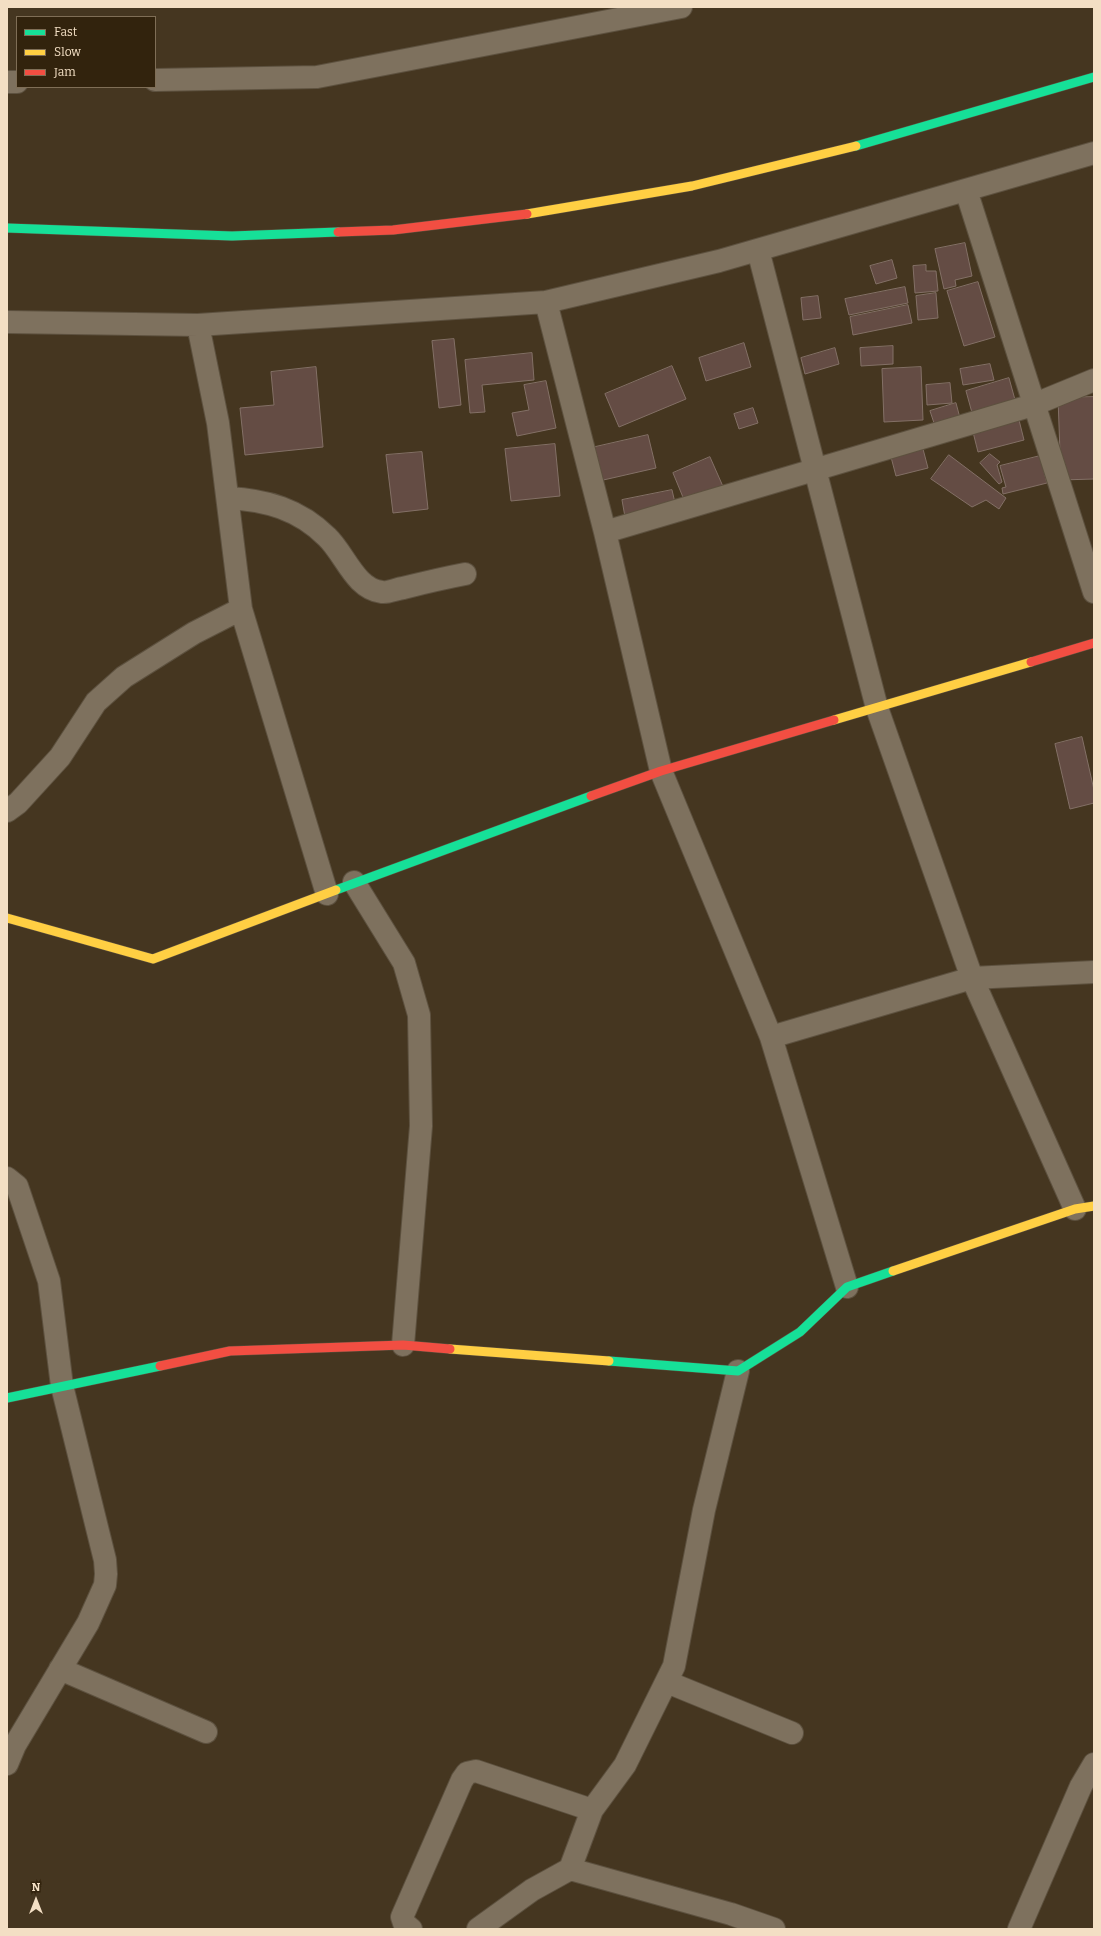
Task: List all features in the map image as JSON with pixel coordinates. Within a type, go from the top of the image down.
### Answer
[{"type":"main road","points":[[7,228],[240,236],[393,230],[548,212],[692,186],[852,147],[1094,77]]},
{"type":"main road","points":[[7,918],[153,959],[327,894],[354,882],[661,771],[1094,643]]},
{"type":"main road","points":[[7,1398],[230,1351],[403,1345],[738,1371],[800,1332],[847,1287],[1084,1208]]},
{"type":"street","points":[[156,80],[317,77],[681,7]]},
{"type":"street","points":[[7,322],[198,325],[546,302],[719,261],[1094,153]]},
{"type":"street","points":[[966,190],[1033,405],[1094,592]]},
{"type":"street","points":[[758,250],[877,708],[972,978],[1084,1208]]},
{"type":"street","points":[[546,302],[605,532],[661,771],[771,1037],[847,1287]]},
{"type":"street","points":[[198,325],[218,423],[241,609],[327,894]]},
{"type":"street","points":[[605,532],[1033,405],[1094,380]]},
{"type":"street","points":[[228,498],[262,501],[293,512],[310,522],[329,538],[358,578],[368,588],[382,592],[465,574]]},
{"type":"street","points":[[7,811],[18,802],[60,757],[96,702],[124,677],[194,633],[241,609]]},
{"type":"street","points":[[354,882],[404,963],[419,1014],[421,1126],[403,1345]]},
{"type":"street","points":[[771,1037],[972,978],[1094,972]]},
{"type":"street","points":[[7,1178],[17,1186],[49,1281],[62,1386],[105,1560],[106,1574],[105,1585],[88,1623],[15,1745],[7,1764]]},
{"type":"street","points":[[478,1929],[532,1890],[570,1868],[592,1810],[624,1765],[674,1666],[704,1510],[738,1371]]},
{"type":"street","points":[[60,1669],[206,1732]]},
{"type":"street","points":[[666,1682],[792,1733]]},
{"type":"street","points":[[1019,1929],[1081,1786],[1094,1764]]},
{"type":"street","points":[[411,1929],[404,1923],[402,1917],[462,1780],[468,1773],[476,1771],[592,1810]]},
{"type":"street","points":[[570,1868],[731,1914],[774,1929]]},
{"type":"building","points":[[965,243],[972,276],[955,280],[956,286],[944,289],[935,249]]},
{"type":"building","points":[[892,260],[897,278],[876,284],[870,266]]},
{"type":"building","points":[[926,265],[926,271],[936,271],[938,291],[915,293],[913,266]]},
{"type":"building","points":[[978,282],[995,337],[964,346],[947,291]]},
{"type":"building","points":[[905,287],[908,303],[849,315],[845,299]]},
{"type":"building","points":[[936,293],[938,318],[918,320],[916,296]]},
{"type":"building","points":[[818,296],[821,318],[803,320],[801,298]]},
{"type":"building","points":[[908,305],[912,323],[853,335],[850,317]]},
{"type":"building","points":[[454,339],[461,405],[439,408],[432,341]]},
{"type":"building","points":[[744,343],[751,367],[706,381],[699,358]]},
{"type":"building","points":[[893,346],[893,364],[861,366],[860,348]]},
{"type":"building","points":[[835,348],[839,364],[805,374],[801,358]]},
{"type":"building","points":[[532,353],[534,380],[482,385],[485,412],[470,413],[465,360]]},
{"type":"building","points":[[990,364],[994,380],[963,385],[960,369]]},
{"type":"building","points":[[672,366],[686,399],[619,427],[605,394]]},
{"type":"building","points":[[316,367],[323,447],[245,455],[240,408],[274,405],[271,372]]},
{"type":"building","points":[[921,367],[923,420],[884,422],[882,369]]},
{"type":"building","points":[[1009,378],[1017,407],[974,420],[966,391]]},
{"type":"building","points":[[546,381],[556,428],[517,436],[512,413],[529,410],[524,385]]},
{"type":"building","points":[[950,383],[952,403],[927,405],[926,385]]},
{"type":"building","points":[[1094,397],[1094,479],[1061,480],[1058,398]]},
{"type":"building","points":[[956,403],[960,418],[935,426],[930,411]]},
{"type":"building","points":[[753,408],[758,423],[739,429],[734,414]]},
{"type":"building","points":[[1019,420],[1024,440],[978,452],[973,432]]},
{"type":"building","points":[[648,435],[656,468],[599,481],[591,448]]},
{"type":"building","points":[[555,444],[560,496],[511,501],[505,449]]},
{"type":"building","points":[[923,449],[928,468],[896,476],[891,457]]},
{"type":"building","points":[[422,452],[428,509],[393,513],[386,455]]},
{"type":"building","points":[[990,454],[1000,462],[997,465],[1002,482],[999,484],[980,463]]},
{"type":"building","points":[[949,455],[1006,498],[999,509],[986,500],[972,507],[931,479]]},
{"type":"building","points":[[1040,456],[1047,483],[1003,494],[1002,488],[1006,487],[1000,466]]},
{"type":"building","points":[[710,457],[725,491],[687,507],[673,473]]},
{"type":"building","points":[[672,490],[676,507],[625,517],[622,500]]},
{"type":"building","points":[[1082,737],[1094,790],[1094,803],[1070,809],[1055,744]]},
{"type":"traffic: fast","points":[[856,146],[1094,77]]},
{"type":"traffic: fast","points":[[7,228],[232,236],[338,232]]},
{"type":"traffic: fast","points":[[336,890],[591,796]]},
{"type":"traffic: fast","points":[[609,1361],[738,1371],[800,1332],[847,1287],[893,1271]]},
{"type":"traffic: fast","points":[[7,1398],[160,1366]]},
{"type":"traffic: slow","points":[[527,214],[692,186],[856,146]]},
{"type":"traffic: slow","points":[[834,720],[1031,662]]},
{"type":"traffic: slow","points":[[7,918],[153,959],[336,890]]},
{"type":"traffic: slow","points":[[893,1271],[1075,1209],[1094,1206]]},
{"type":"traffic: slow","points":[[450,1349],[609,1361]]},
{"type":"traffic: jam","points":[[338,232],[393,230],[527,214]]},
{"type":"traffic: jam","points":[[1031,662],[1094,643]]},
{"type":"traffic: jam","points":[[591,796],[661,771],[834,720]]},
{"type":"traffic: jam","points":[[160,1366],[230,1351],[403,1345],[450,1349]]}]
